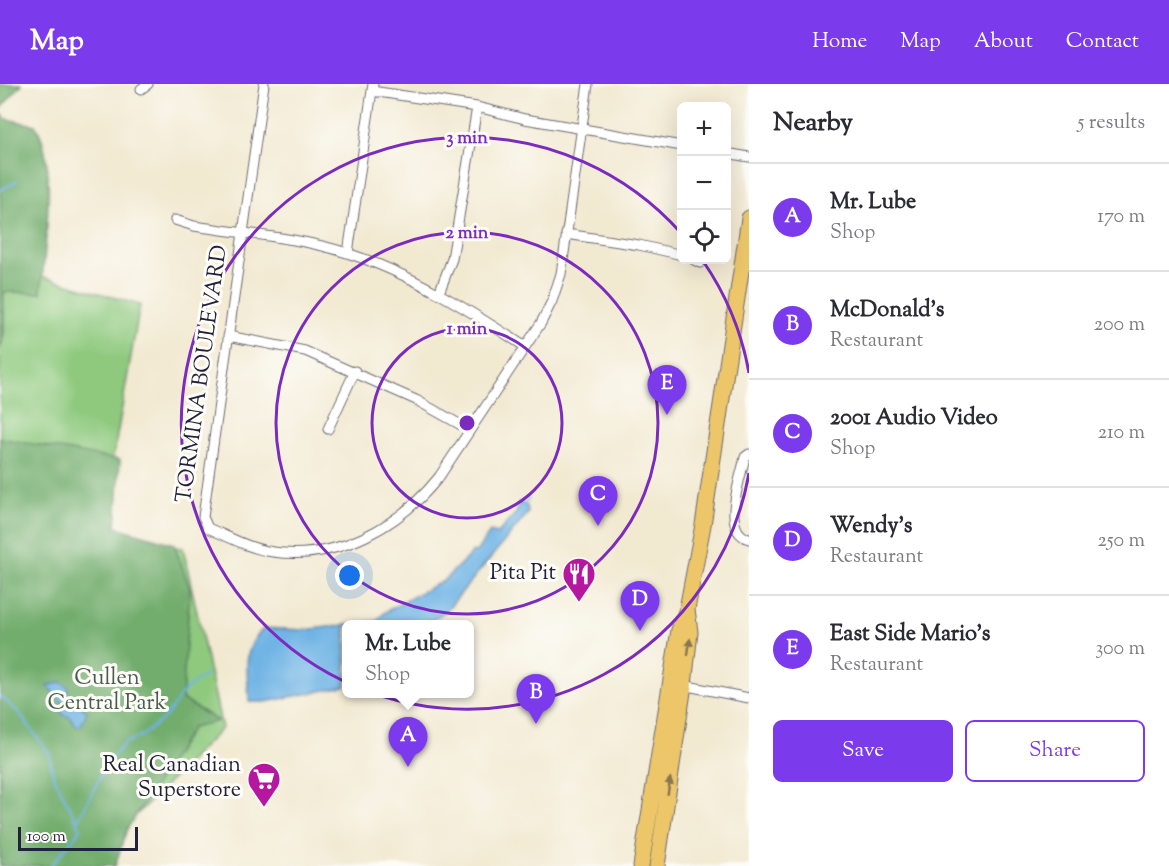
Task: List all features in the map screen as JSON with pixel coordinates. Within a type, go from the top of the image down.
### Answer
[{"type":"main road","points":[[657,866],[677,684],[678,630],[687,609],[749,218]]},
{"type":"main road","points":[[641,866],[677,684]]},
{"type":"street","name":"TORMINA BOULEVARD","points":[[264,84],[203,517],[208,528],[252,547],[272,552],[320,551],[345,544],[387,526],[424,496],[470,430],[524,346],[541,324],[552,301],[561,274],[588,84]]},
{"type":"street","points":[[348,253],[373,87],[477,106],[525,120],[677,145]]},
{"type":"street","points":[[439,293],[452,259],[477,106]]},
{"type":"street","points":[[731,154],[749,157]]},
{"type":"street","points":[[175,220],[194,226],[315,244],[348,253],[439,293],[524,346]]},
{"type":"street","points":[[566,234],[639,245],[677,254]]},
{"type":"street","points":[[228,336],[305,351],[355,371],[445,414],[470,430]]},
{"type":"street","points":[[328,429],[355,371]]},
{"type":"street","points":[[749,454],[746,457],[733,513],[735,527],[749,539]]},
{"type":"street","points":[[677,684],[749,698]]},
{"type":"green space","points":[[0,84],[22,84],[0,109]]},
{"type":"green space","points":[[0,112],[6,119],[35,125],[42,140],[46,160],[48,206],[41,293],[4,292],[4,333],[0,351]]},
{"type":"green space","name":"Cullen Central Park","points":[[0,264],[140,305],[99,538],[183,548],[222,728],[88,864],[0,866]]},
{"type":"green space","name":"Cullen Central Park","points":[[0,438],[120,460],[116,527],[174,544],[190,589],[182,699],[218,721],[192,728],[127,829],[115,866],[0,866]]},
{"type":"water","points":[[519,502],[527,506],[528,513],[446,611],[432,620],[378,620],[385,612],[444,580],[473,552],[476,552],[490,532],[497,534],[517,512]]},
{"type":"water","points":[[342,625],[342,687],[265,702],[249,702],[247,662],[251,644],[256,636],[264,628],[304,630]]},
{"type":"water","points":[[61,682],[68,687],[67,693],[87,712],[81,726],[76,726],[70,717],[63,715],[60,710],[63,703],[47,686]]},
{"type":"waterway","points":[[0,190],[17,181]]},
{"type":"waterway","points":[[524,505],[529,498]]},
{"type":"waterway","points":[[78,820],[109,760],[125,743],[143,735],[166,716],[185,690],[207,674]]},
{"type":"waterway","points":[[0,696],[19,713],[49,753],[53,775],[81,829],[51,866]]},
{"type":"place","name":"East Side Mario's","points":[[667,415]]},
{"type":"place","name":"2001 Audio Video","points":[[598,526]]},
{"type":"place","name":"Pita Pit","points":[[579,603]]},
{"type":"place","name":"Wendy's","points":[[640,631]]},
{"type":"place","name":"McDonald's","points":[[536,724]]},
{"type":"place","name":"Mr. Lube","points":[[408,767]]},
{"type":"place","name":"Real Canadian Superstore","points":[[264,808]]}]
